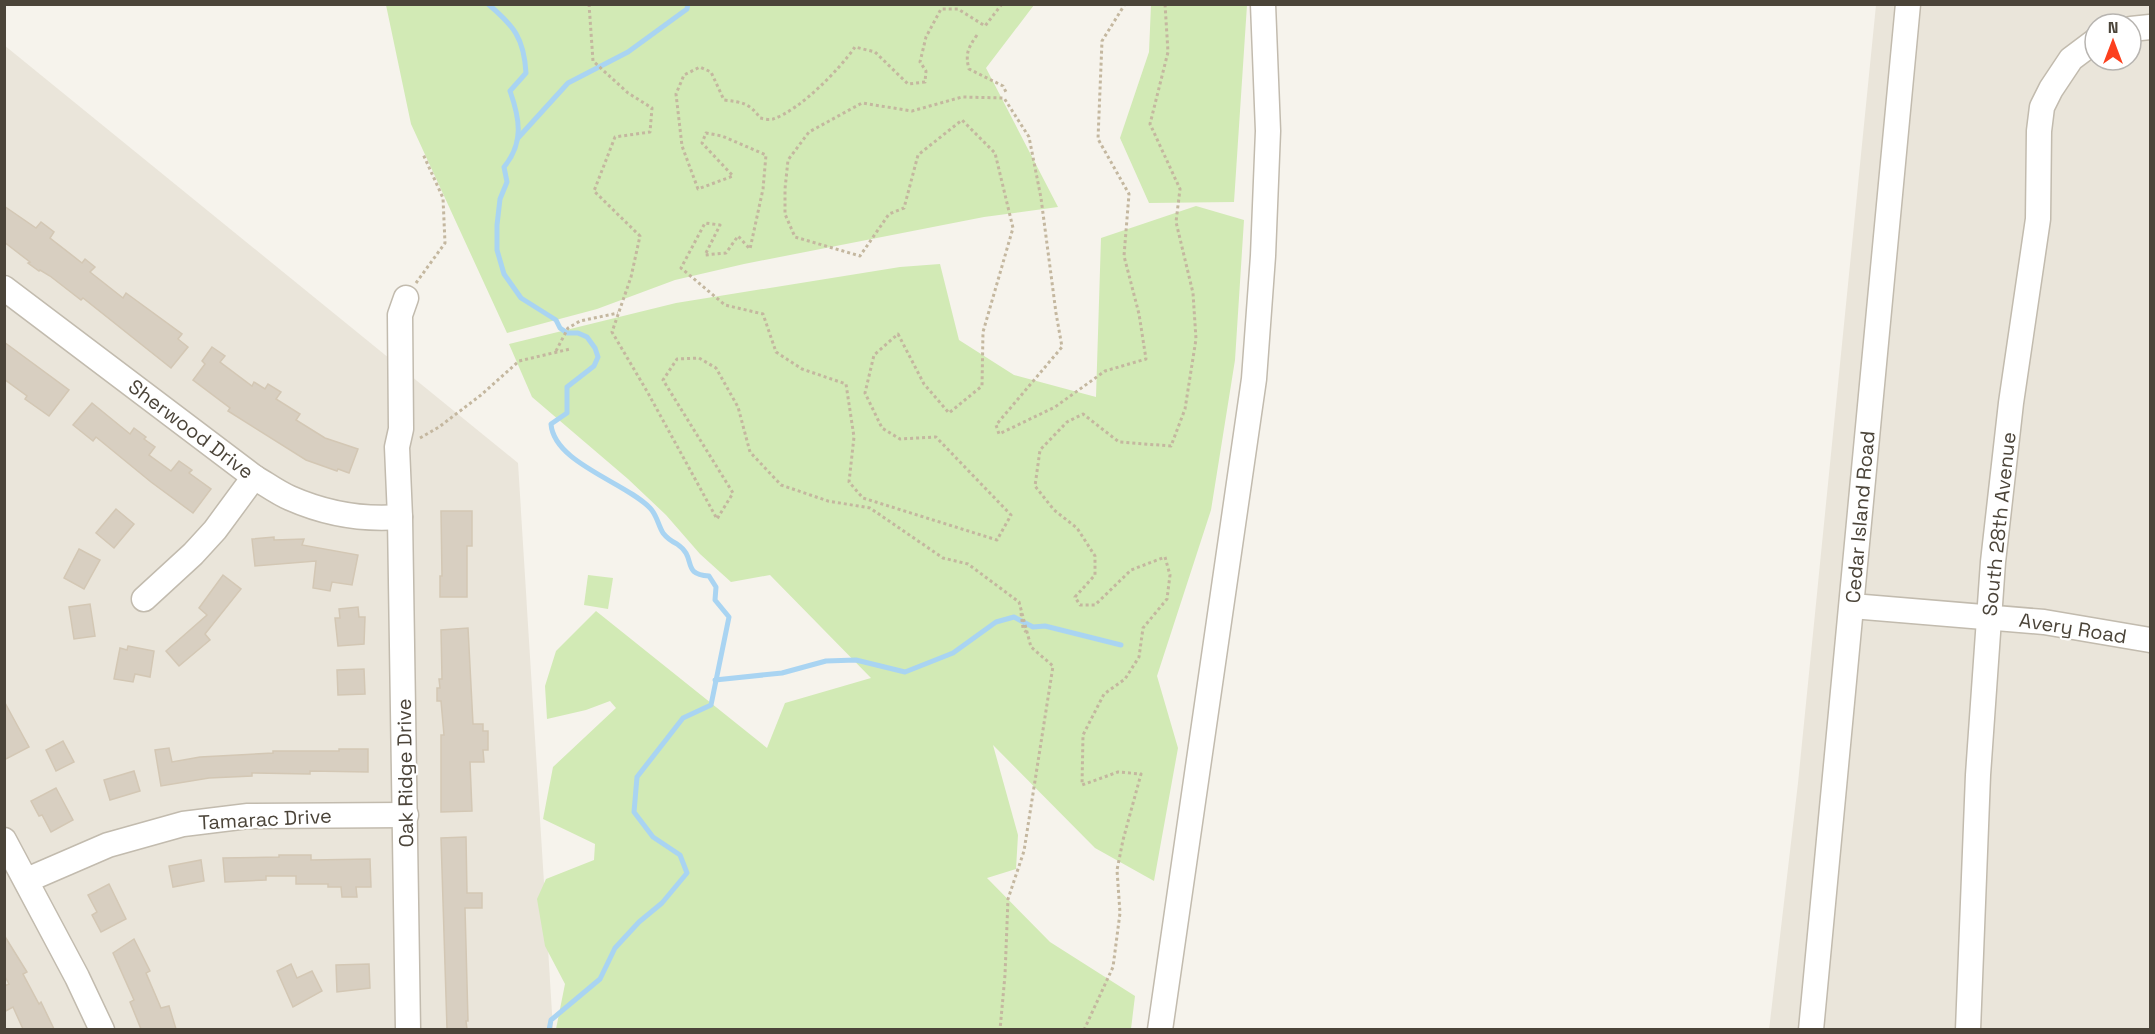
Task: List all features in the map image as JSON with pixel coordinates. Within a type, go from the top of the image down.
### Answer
[{"type":"street","points":[[1160,1029],[1254,379],[1263,256],[1268,131],[1266,30],[1263,4]]},
{"type":"street","name":"Cedar Island Road","points":[[1811,1029],[1908,4]]},
{"type":"street","name":"South 28th Avenue","points":[[1968,1029],[1978,775],[1993,562],[2012,403],[2038,219],[2039,131],[2042,107],[2051,89],[2071,59],[2083,50]]},
{"type":"street","name":"Sherwood Drive","points":[[4,288],[254,477],[288,498],[320,510],[367,517],[400,517]]},
{"type":"street","name":"Oak Ridge Drive","points":[[406,298],[400,315],[401,429],[397,447],[406,815],[408,1029]]},
{"type":"street","points":[[144,599],[193,554],[215,530],[254,477]]},
{"type":"street","name":"Avery Road","points":[[1852,606],[2044,622],[2151,640]]},
{"type":"street","name":"Tamarac Drive","points":[[27,880],[108,845],[183,824],[248,816],[406,815]]},
{"type":"street","points":[[4,840],[27,880],[102,1029]]},
{"type":"path","points":[[589,4],[593,61],[628,93],[652,108],[650,132],[615,137],[594,191],[640,236],[631,277],[612,332],[717,519],[733,493],[663,380],[677,359],[699,358],[716,368],[738,407],[750,452],[781,485],[828,501],[870,508],[943,558],[968,564],[1019,602],[1023,628],[1027,631],[1031,647],[1053,666],[1024,851],[1008,899],[1000,1029]]},
{"type":"path","points":[[1002,4],[985,26],[958,9],[940,9],[926,38],[920,62],[926,71],[925,82],[908,84],[875,52],[855,47],[832,76],[790,110],[771,120],[760,118],[753,107],[741,102],[724,100],[711,72],[700,67],[684,75],[676,94],[682,146],[698,189],[733,176],[702,143],[706,133],[722,136],[766,155],[763,189],[750,249],[738,236],[726,253],[705,255],[720,225],[705,223],[681,268],[725,304],[764,314],[776,352],[802,369],[846,384],[854,437],[849,482],[862,498],[997,540],[1011,515],[936,437],[900,439],[882,428],[865,393],[874,355],[898,334],[924,384],[949,413],[982,386],[983,332],[1013,228],[995,153],[962,120],[918,155],[904,208],[889,214],[860,255],[795,237],[785,214],[784,189],[788,160],[809,132],[862,103],[912,111],[962,97],[1004,98],[1029,137],[1041,198],[1062,346],[996,425],[999,434],[1055,407],[1105,371],[1146,359],[1139,314],[1124,256],[1130,194],[1098,139],[1102,41],[1125,4]]},
{"type":"path","points":[[1084,1029],[1113,967],[1120,913],[1117,870],[1141,774],[1118,771],[1082,784],[1083,735],[1104,694],[1125,679],[1139,657],[1143,628],[1167,599],[1170,575],[1165,557],[1131,570],[1095,605],[1080,605],[1075,597],[1095,575],[1095,556],[1077,528],[1054,510],[1035,486],[1040,450],[1067,422],[1083,414],[1119,442],[1171,446],[1185,409],[1196,339],[1193,293],[1176,222],[1180,189],[1150,124],[1168,52],[1165,4]]},
{"type":"path","points":[[977,35],[968,48],[969,69],[998,82],[1007,94]]},
{"type":"path","points":[[406,298],[445,243],[442,198],[423,154]]},
{"type":"path","points":[[554,352],[568,328],[580,321],[618,314]]},
{"type":"path","points":[[397,447],[412,442],[439,427],[481,395],[519,361],[570,349]]},
{"type":"shaded area","points":[[1876,5],[2150,5],[2150,1029],[1769,1030],[1798,783]]},
{"type":"shaded area","points":[[4,45],[518,463],[553,1029],[5,1029]]},
{"type":"green space","points":[[386,5],[1034,5],[986,68],[1058,207],[984,217],[744,264],[675,280],[597,309],[507,333],[411,124]]},
{"type":"green space","points":[[1151,5],[1247,5],[1234,202],[1149,203],[1120,138],[1149,52]]},
{"type":"green space","points":[[1196,206],[1244,220],[1235,360],[1211,510],[1157,676],[1178,748],[1154,881],[1095,848],[993,745],[1018,835],[1016,869],[987,878],[1050,942],[1135,996],[1131,1029],[556,1029],[565,984],[545,946],[537,899],[546,879],[594,860],[595,844],[543,819],[553,767],[616,708],[610,701],[586,710],[547,719],[545,686],[556,651],[596,611],[767,748],[785,703],[871,678],[770,575],[731,582],[700,554],[666,515],[628,479],[532,397],[509,344],[676,303],[900,267],[940,264],[959,340],[1014,375],[1096,397],[1101,238]]},
{"type":"green space","points":[[588,575],[613,578],[608,609],[584,605]]},
{"type":"building","points":[[4,206],[36,228],[41,222],[54,232],[50,238],[82,263],[85,259],[95,267],[90,272],[123,298],[126,293],[182,334],[178,339],[188,347],[171,368],[83,298],[81,300],[50,276],[39,271],[4,242]]},
{"type":"building","points":[[4,342],[69,390],[49,416],[25,399],[27,396],[4,379]]},
{"type":"building","points":[[212,347],[225,356],[220,362],[252,386],[254,382],[265,389],[268,384],[281,392],[276,399],[300,414],[296,420],[325,438],[358,449],[349,473],[306,460],[228,411],[230,408],[193,380],[205,364],[202,361]]},
{"type":"building","points":[[92,403],[130,434],[134,428],[146,437],[144,439],[155,447],[149,455],[171,471],[179,461],[192,470],[189,473],[211,489],[193,513],[96,437],[93,441],[73,425]]},
{"type":"building","points":[[116,509],[134,524],[114,548],[96,533]]},
{"type":"building","points":[[441,511],[472,511],[472,546],[467,546],[467,597],[440,597]]},
{"type":"building","points":[[274,537],[274,540],[304,539],[302,545],[358,555],[352,585],[332,582],[330,591],[313,588],[316,561],[255,566],[252,539]]},
{"type":"building","points":[[79,549],[100,560],[84,589],[64,578]]},
{"type":"building","points":[[223,575],[241,589],[205,634],[210,640],[179,666],[166,651],[207,615],[199,608]]},
{"type":"building","points":[[90,604],[95,636],[74,639],[69,607]]},
{"type":"building","points":[[358,607],[359,617],[365,617],[364,644],[338,646],[335,618],[340,618],[339,609]]},
{"type":"building","points":[[468,628],[473,724],[483,724],[483,731],[488,731],[488,750],[483,750],[484,762],[470,762],[472,811],[441,812],[441,735],[444,735],[441,701],[437,701],[437,688],[440,688],[439,679],[442,679],[441,630]]},
{"type":"building","points":[[128,646],[154,651],[150,677],[135,674],[133,682],[114,679],[120,648],[127,650]]},
{"type":"building","points":[[364,669],[365,694],[338,695],[337,670]]},
{"type":"building","points":[[4,701],[29,747],[4,760]]},
{"type":"building","points":[[63,741],[74,762],[56,771],[46,750]]},
{"type":"building","points":[[169,748],[172,762],[200,757],[273,753],[273,751],[368,749],[368,772],[252,773],[252,776],[209,778],[161,786],[155,750]]},
{"type":"building","points":[[134,771],[140,791],[110,800],[104,780]]},
{"type":"building","points":[[56,788],[73,820],[51,832],[31,801]]},
{"type":"building","points":[[466,837],[467,893],[482,893],[482,908],[465,908],[467,1029],[447,1029],[441,838]]},
{"type":"building","points":[[279,855],[311,855],[311,860],[370,859],[371,887],[356,887],[357,897],[342,897],[341,887],[328,887],[328,884],[296,884],[296,876],[266,876],[266,880],[225,882],[223,858],[279,857]]},
{"type":"building","points":[[201,860],[204,881],[173,887],[169,866]]},
{"type":"building","points":[[109,884],[126,919],[101,932],[92,915],[97,912],[88,895]]},
{"type":"building","points":[[4,935],[27,972],[23,974],[39,1004],[41,1002],[54,1029],[23,1029],[13,1007],[4,1012],[4,986],[9,984],[4,975]]},
{"type":"building","points":[[134,939],[150,971],[146,973],[161,1008],[169,1006],[176,1029],[141,1029],[130,1002],[134,1000],[113,953]]},
{"type":"building","points":[[291,964],[297,978],[312,971],[322,991],[293,1007],[277,971]]},
{"type":"building","points":[[369,964],[370,988],[337,992],[336,965]]},
{"type":"waterway","points":[[488,4],[505,19],[516,34],[523,51],[526,73],[510,91],[516,111],[518,131],[515,149],[504,167],[507,182],[500,199],[497,225],[497,250],[504,274],[521,298],[556,320],[560,328],[567,333],[578,333],[587,337],[598,357],[594,366],[567,387],[567,413],[551,424],[555,438],[577,461],[624,489],[650,508],[663,533],[683,549],[692,569],[700,575],[709,576],[716,587],[715,600],[729,617],[711,705],[683,718],[637,777],[634,812],[653,837],[680,855],[687,873],[662,903],[639,922],[615,948],[600,979],[551,1020],[549,1030]]},
{"type":"waterway","points":[[518,138],[568,83],[628,52],[687,9],[688,4]]},
{"type":"waterway","points":[[715,680],[782,673],[826,661],[856,660],[905,672],[953,653],[996,622],[1014,617],[1033,627],[1045,626],[1121,645]]}]
